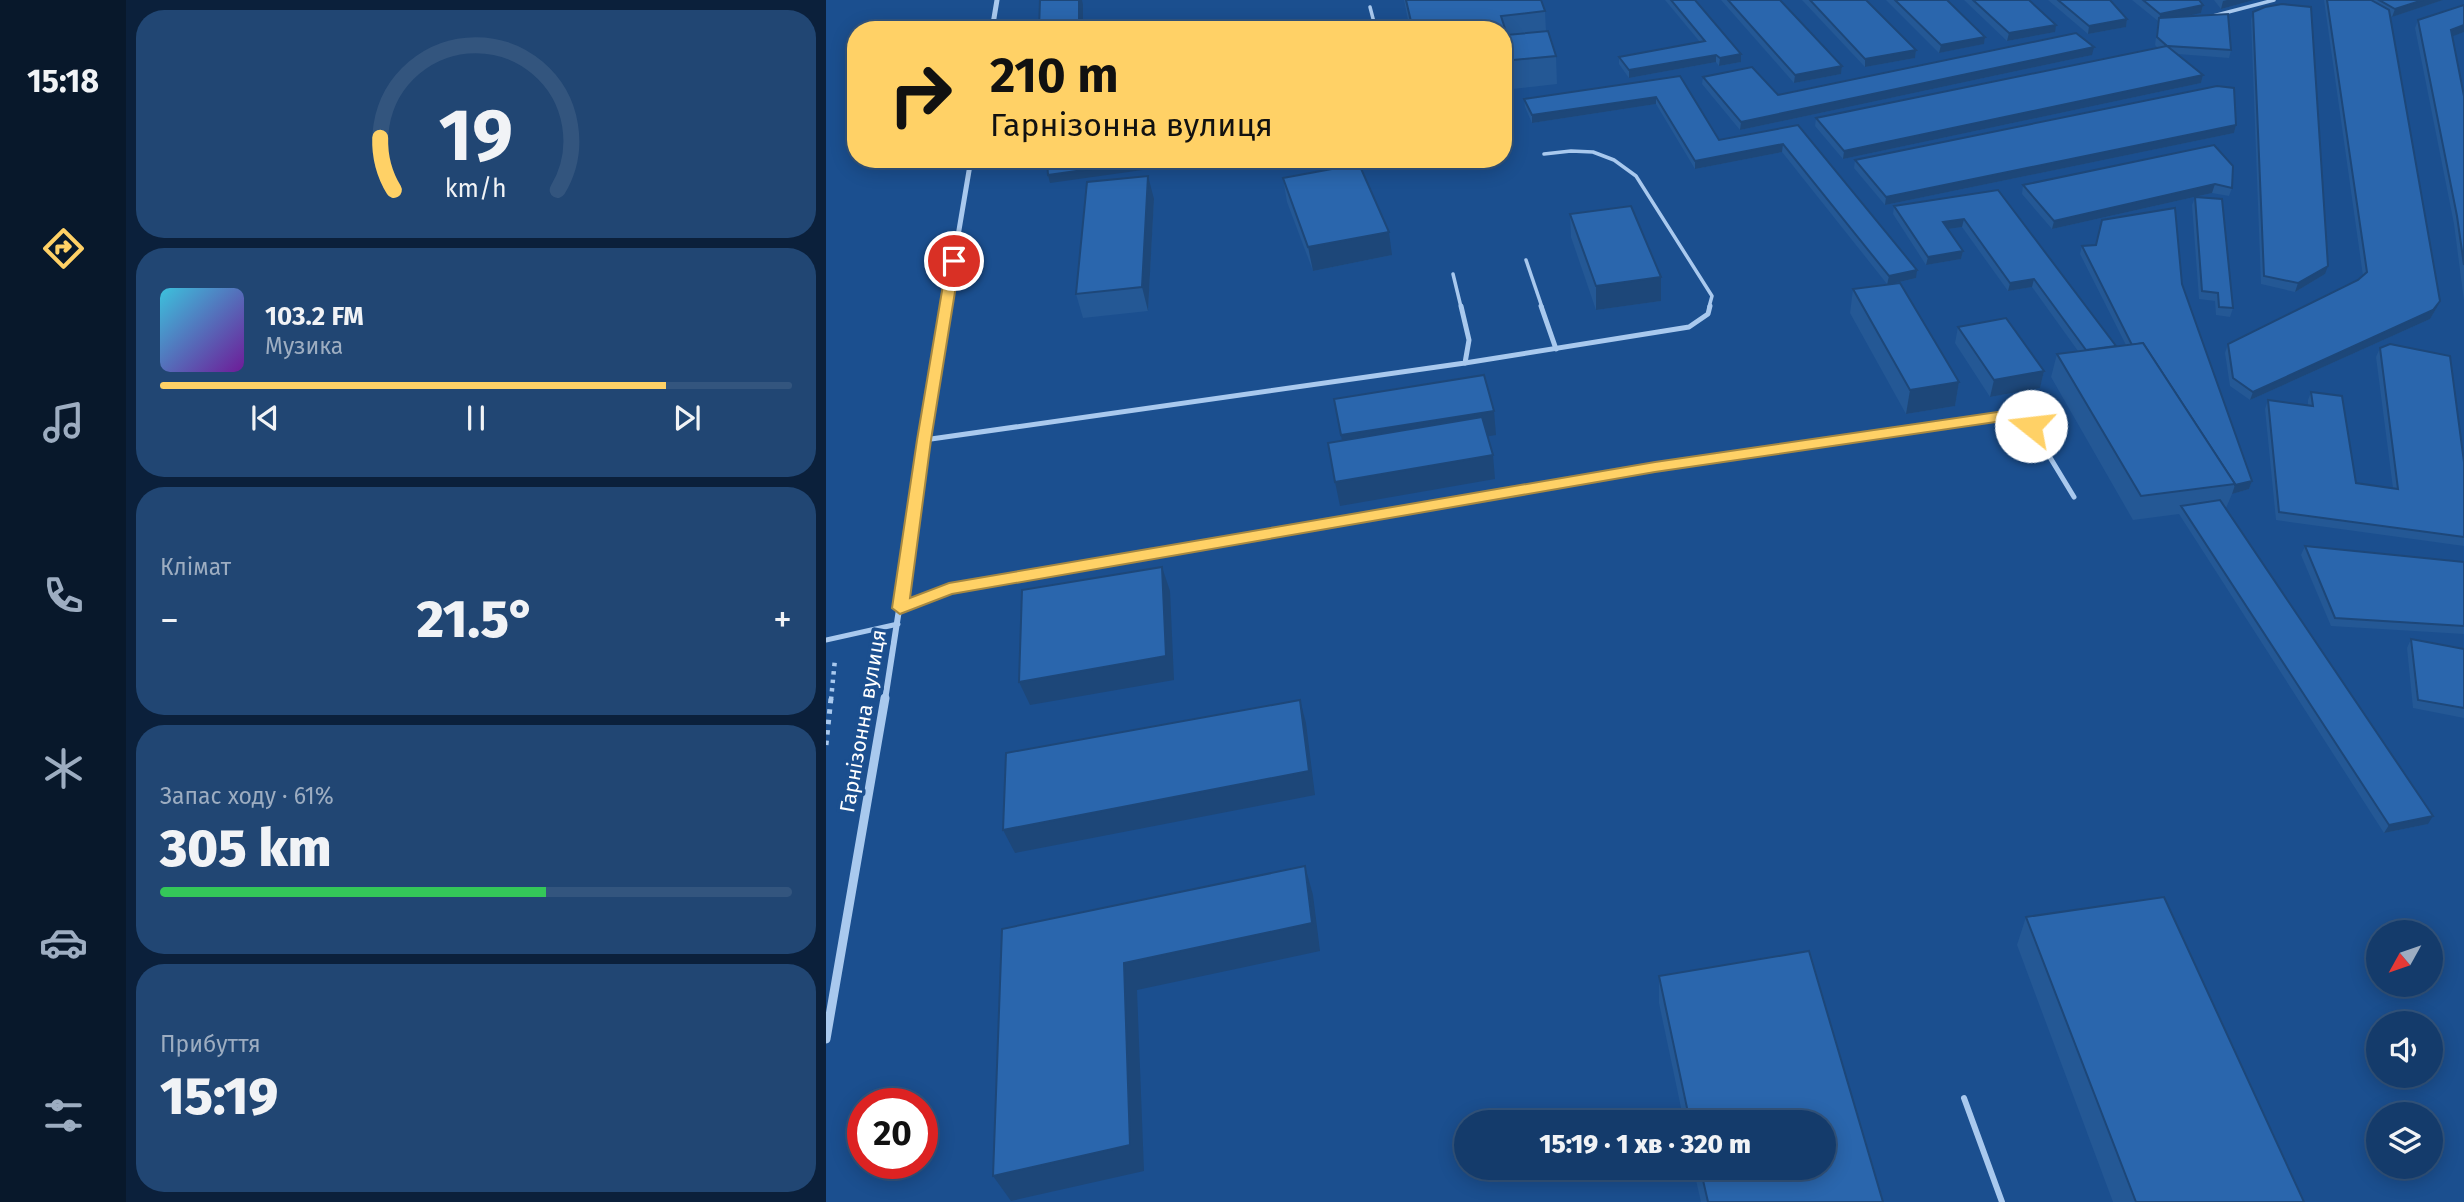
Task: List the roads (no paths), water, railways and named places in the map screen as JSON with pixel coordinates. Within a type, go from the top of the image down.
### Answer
[{"type":"street","points":[[994,21],[997,0]]},
{"type":"street","name":"Гарнізонна вулиця","points":[[826,1039],[898,624],[924,440],[969,168]]},
{"type":"lane","points":[[2210,17],[2274,0]]},
{"type":"lane","points":[[1370,7],[1374,21]]},
{"type":"lane","points":[[924,440],[1556,349],[1689,327],[1708,314],[1712,296],[1636,176],[1618,160],[1595,150],[1544,154]]},
{"type":"lane","points":[[1526,260],[1556,349]]},
{"type":"lane","points":[[1453,274],[1469,340],[1465,363]]},
{"type":"lane","points":[[900,608],[949,589],[1655,467],[2011,415],[2031,426],[2074,497]]},
{"type":"lane","points":[[826,640],[898,624]]},
{"type":"lane","points":[[1964,1098],[2002,1202]]}]
